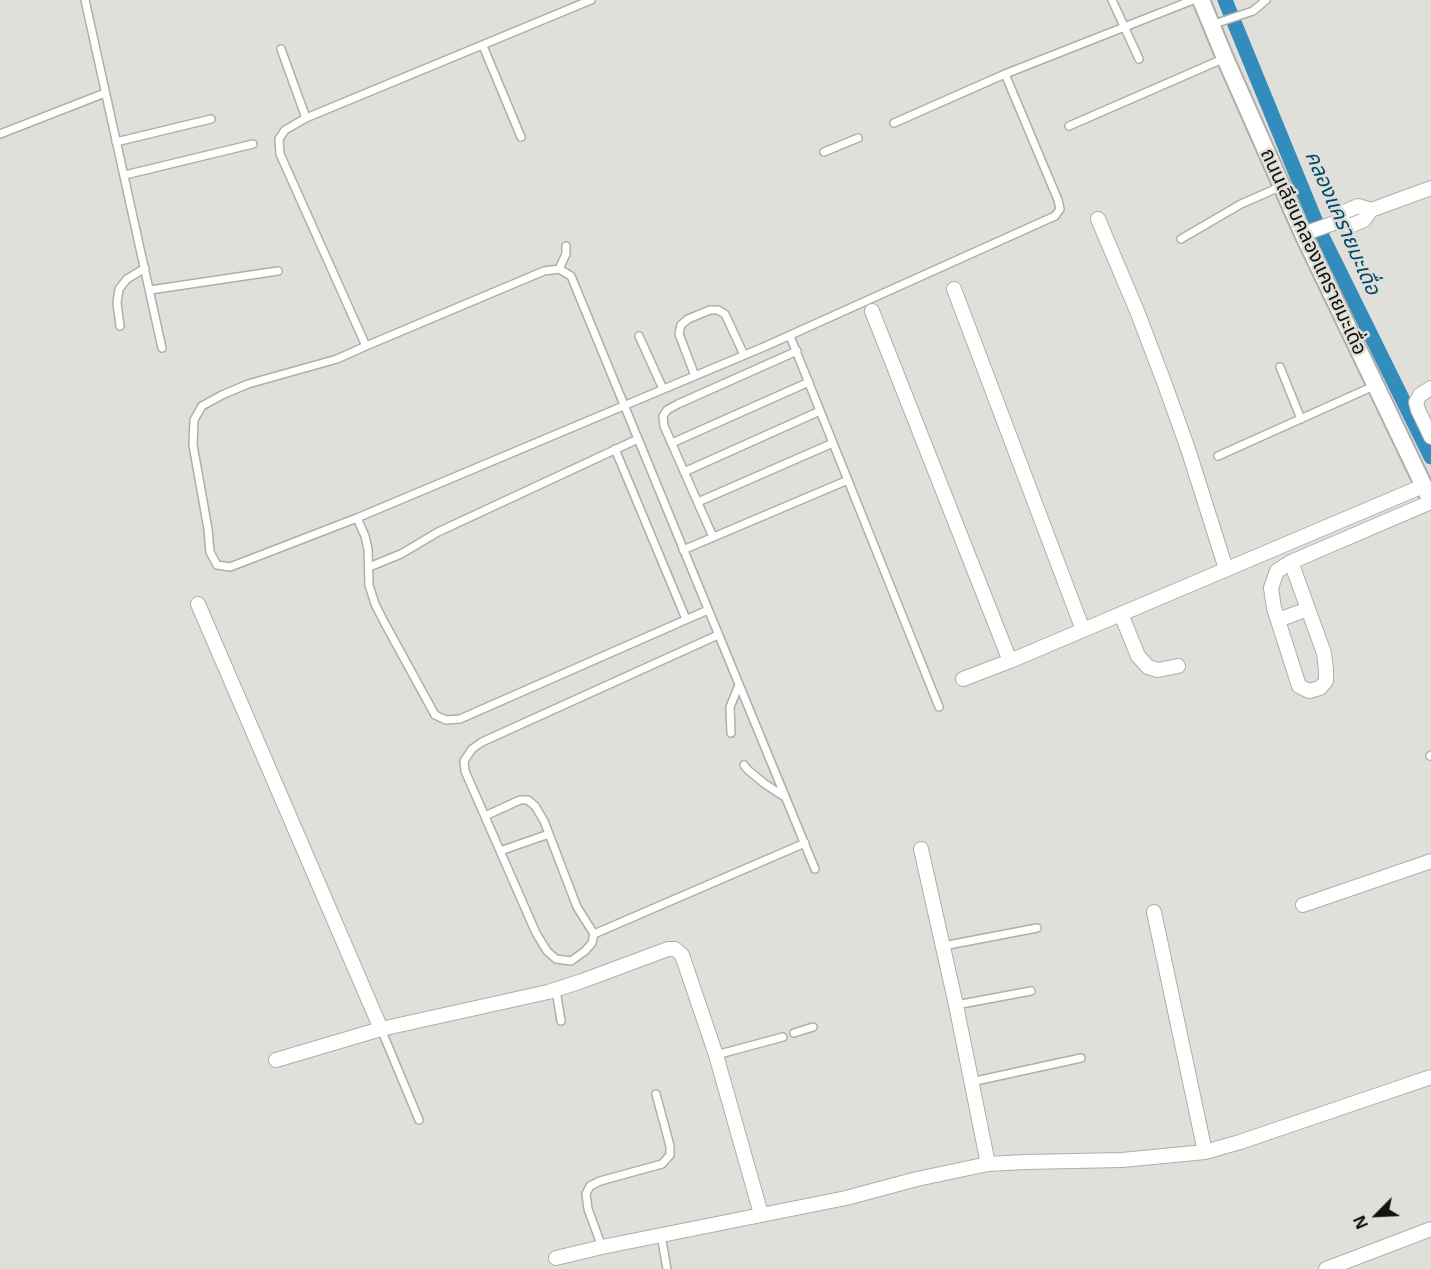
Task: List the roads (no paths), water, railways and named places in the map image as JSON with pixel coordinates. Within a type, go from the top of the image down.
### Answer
[{"type":"street","name":"ถนนเลียบคลองแครายมะเดื่อ","points":[[1201,0],[1217,23],[1225,58],[1282,186],[1312,231],[1376,385],[1428,496]]},
{"type":"street","points":[[1312,231],[1340,221],[1350,226],[1364,220],[1371,210],[1431,188]]},
{"type":"street","points":[[1098,219],[1164,382],[1226,569]]},
{"type":"street","points":[[954,289],[1083,630]]},
{"type":"street","points":[[872,311],[1010,661]]},
{"type":"street","points":[[1431,388],[1420,395],[1416,402],[1431,437]]},
{"type":"street","points":[[963,680],[1226,569],[1428,496]]},
{"type":"street","points":[[1291,562],[1324,653],[1326,681],[1320,688],[1309,691],[1299,686],[1274,608],[1271,588],[1277,571],[1291,562],[1428,496]]},
{"type":"street","points":[[198,604],[381,1029]]},
{"type":"street","points":[[1278,620],[1308,609]]},
{"type":"street","points":[[1122,614],[1138,656],[1148,667],[1158,669],[1178,666]]},
{"type":"street","points":[[921,849],[988,1164]]},
{"type":"street","points":[[1303,905],[1431,861]]},
{"type":"street","points":[[1154,912],[1205,1152]]},
{"type":"street","points":[[276,1060],[381,1029],[556,990],[668,949],[675,949],[682,955],[716,1055],[761,1214]]},
{"type":"street","points":[[556,1258],[846,1198],[917,1179],[988,1164],[1122,1160],[1205,1152],[1431,1077]]},
{"type":"street","points":[[1326,1269],[1431,1229]]},
{"type":"lane","points":[[85,0],[162,348]]},
{"type":"lane","points":[[366,346],[280,154],[279,139],[285,130],[306,118],[591,0]]},
{"type":"lane","points":[[1112,0],[1138,60]]},
{"type":"lane","points":[[894,123],[1005,74],[1193,0]]},
{"type":"lane","points":[[1217,23],[1253,10],[1266,0]]},
{"type":"lane","points":[[483,46],[521,137]]},
{"type":"lane","points":[[281,49],[306,118]]},
{"type":"lane","points":[[1069,126],[1225,58]]},
{"type":"lane","points":[[815,869],[638,439],[624,406],[570,276],[559,268],[544,271],[337,359],[248,384],[202,406],[194,420],[193,445],[210,552],[217,565],[230,567],[357,518],[624,406],[663,389],[790,336],[1055,216],[1060,209],[1058,200],[1005,74]]},
{"type":"lane","points":[[0,134],[105,93]]},
{"type":"lane","points":[[116,142],[211,119]]},
{"type":"lane","points":[[824,152],[858,138]]},
{"type":"lane","points":[[124,175],[253,144]]},
{"type":"lane","points":[[1181,239],[1241,204],[1282,186]]},
{"type":"lane","points":[[559,268],[566,254],[566,246]]},
{"type":"lane","points":[[120,326],[117,303],[119,289],[127,279],[145,268]]},
{"type":"lane","points":[[150,290],[278,271]]},
{"type":"lane","points":[[695,376],[680,334],[681,325],[688,319],[710,310],[718,310],[724,314],[744,355]]},
{"type":"lane","points":[[639,336],[663,389]]},
{"type":"lane","points":[[790,336],[939,707]]},
{"type":"lane","points":[[713,537],[664,426],[663,416],[667,410],[796,351]]},
{"type":"lane","points":[[1280,367],[1301,419]]},
{"type":"lane","points":[[672,443],[809,382]]},
{"type":"lane","points":[[1218,456],[1376,385]]},
{"type":"lane","points":[[684,472],[820,411]]},
{"type":"lane","points":[[369,567],[401,554],[438,532],[638,439]]},
{"type":"lane","points":[[698,502],[833,443]]},
{"type":"lane","points":[[615,449],[686,619]]},
{"type":"lane","points":[[683,550],[848,480]]},
{"type":"lane","points":[[357,518],[368,549],[369,585],[375,604],[435,715],[446,720],[460,719],[708,610]]},
{"type":"lane","points":[[484,816],[520,800],[528,800],[535,806],[549,834],[577,907],[594,934],[592,943],[585,951],[570,961],[556,959],[547,951],[536,933],[484,816],[465,771],[464,761],[472,749],[482,742],[718,635]]},
{"type":"lane","points":[[732,733],[730,707],[739,685]]},
{"type":"lane","points":[[744,765],[765,784],[785,797]]},
{"type":"lane","points":[[500,851],[549,834]]},
{"type":"lane","points":[[594,934],[804,843]]},
{"type":"lane","points":[[943,946],[1037,928]]},
{"type":"lane","points":[[556,990],[561,1021]]},
{"type":"lane","points":[[956,1005],[1031,991]]},
{"type":"lane","points":[[794,1033],[813,1027]]},
{"type":"lane","points":[[381,1029],[419,1120]]},
{"type":"lane","points":[[716,1055],[783,1037]]},
{"type":"lane","points":[[971,1082],[1081,1058]]},
{"type":"lane","points":[[602,1247],[588,1209],[586,1194],[590,1186],[600,1181],[662,1164],[670,1155],[670,1146],[656,1094]]},
{"type":"lane","points":[[661,1235],[667,1269]]},
{"type":"waterway","name":"คลองแครายมะเดื่อ","points":[[1225,0],[1320,232],[1431,457]]}]
